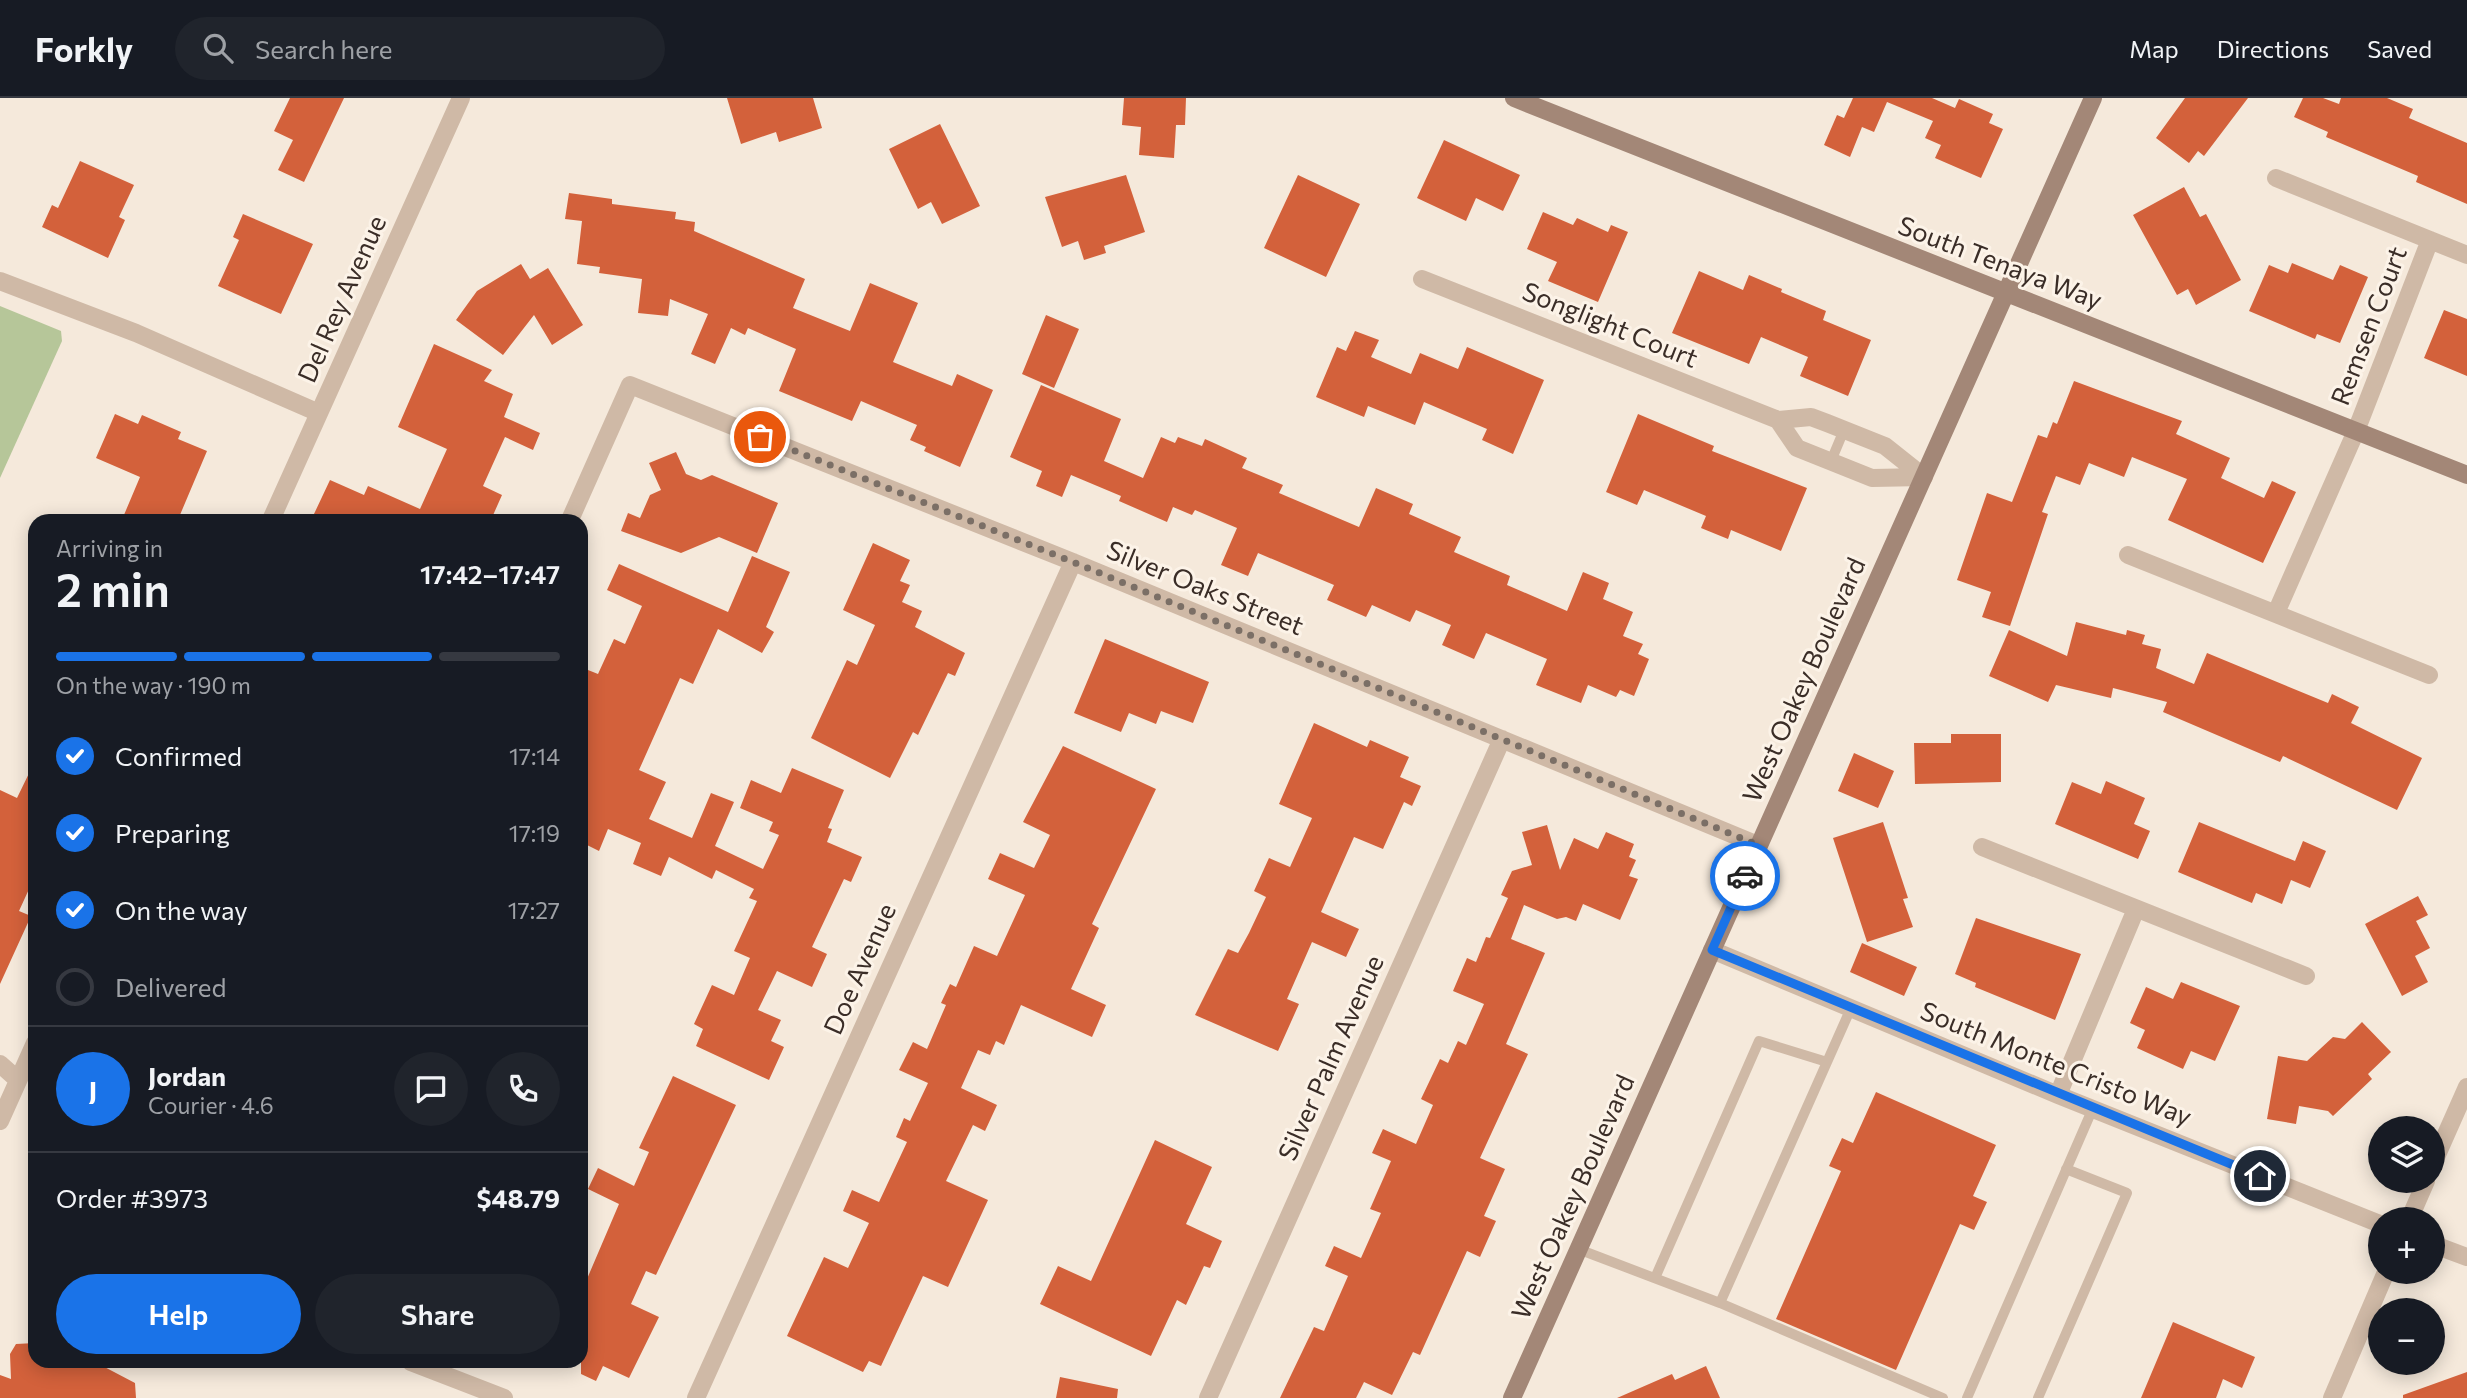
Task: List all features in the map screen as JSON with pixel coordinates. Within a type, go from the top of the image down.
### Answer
[{"type":"main road","name":"South Tenaya Way","points":[[1514,98],[2467,475]]},
{"type":"main road","name":"West Oakey Boulevard","points":[[1511,1398],[2093,98]]},
{"type":"street","name":"Del Rey Avenue","points":[[274,514],[461,98]]},
{"type":"street","name":"Remsen Court","points":[[2276,178],[2467,255]]},
{"type":"street","name":"Remsen Court","points":[[2276,613],[2356,431],[2430,240]]},
{"type":"street","name":"Songlight Court","points":[[1422,279],[1778,420],[1811,417],[1885,446],[1924,477]]},
{"type":"street","points":[[0,281],[136,333],[319,414]]},
{"type":"street","name":"Silver Oaks Street","points":[[573,514],[630,385],[1073,562],[1758,845]]},
{"type":"street","points":[[1778,420],[1797,448],[1872,478],[1924,477]]},
{"type":"street","points":[[2128,555],[2429,675]]},
{"type":"street","name":"Doe Avenue","points":[[696,1398],[1073,562]]},
{"type":"street","name":"Silver Palm Avenue","points":[[1208,1398],[1502,739]]},
{"type":"street","points":[[1982,847],[2306,976]]},
{"type":"street","points":[[2058,1095],[2136,909]]},
{"type":"street","name":"South Monte Cristo Way","points":[[1712,950],[2058,1095],[2368,1219]]},
{"type":"street","points":[[0,1121],[9,1080],[28,1053]]},
{"type":"street","points":[[0,1064],[9,1080]]},
{"type":"street","points":[[2445,1137],[2467,1087]]},
{"type":"street","points":[[2445,1249],[2467,1258]]},
{"type":"street","points":[[2332,1398],[2381,1284]]},
{"type":"street","points":[[426,1368],[504,1398]]},
{"type":"lane","points":[[1831,461],[1844,430]]},
{"type":"lane","points":[[1720,1303],[1851,1008]]},
{"type":"lane","points":[[1655,1278],[1759,1041],[1827,1062]]},
{"type":"lane","points":[[1967,1398],[2093,1108]]},
{"type":"lane","points":[[2038,1398],[2127,1193],[2066,1169]]},
{"type":"lane","points":[[1578,1249],[1720,1303],[1943,1398]]},
{"type":"green space","points":[[0,306],[61,331],[62,341],[0,478]]},
{"type":"building","points":[[290,98],[344,98],[304,182],[278,170],[293,140],[274,131]]},
{"type":"building","points":[[727,98],[813,98],[822,128],[779,142],[776,132],[741,144]]},
{"type":"building","points":[[1124,98],[1186,98],[1185,125],[1176,125],[1174,158],[1139,155],[1141,127],[1122,125]]},
{"type":"building","points":[[1853,98],[1932,98],[1955,108],[1959,99],[1993,114],[1989,123],[2003,129],[1981,178],[1935,158],[1941,145],[1925,138],[1933,121],[1887,102],[1874,132],[1862,127],[1850,157],[1824,145],[1837,115],[1844,118]]},
{"type":"building","points":[[2185,98],[2248,98],[2204,156],[2198,151],[2189,163],[2156,138]]},
{"type":"building","points":[[2303,98],[2323,98],[2339,104],[2341,98],[2387,98],[2413,109],[2409,118],[2467,143],[2467,204],[2416,182],[2418,176],[2326,137],[2328,132],[2294,117]]},
{"type":"building","points":[[940,124],[980,206],[942,224],[931,202],[918,209],[889,149]]},
{"type":"building","points":[[1444,140],[1520,175],[1503,211],[1476,198],[1466,221],[1417,198]]},
{"type":"building","points":[[80,161],[134,185],[119,217],[125,220],[108,258],[42,227],[52,205],[58,208]]},
{"type":"building","points":[[1126,175],[1145,232],[1104,246],[1106,253],[1084,260],[1078,241],[1062,247],[1045,197]]},
{"type":"building","points":[[1298,175],[1360,204],[1326,277],[1264,248]]},
{"type":"building","points":[[2184,187],[2200,217],[2206,214],[2241,280],[2196,305],[2188,289],[2177,295],[2133,215]]},
{"type":"building","points":[[569,193],[612,199],[612,204],[676,212],[675,219],[695,222],[694,231],[805,279],[793,308],[850,331],[870,283],[918,303],[893,362],[952,386],[957,374],[993,390],[960,467],[924,451],[926,447],[910,440],[917,425],[861,401],[852,421],[779,391],[796,349],[748,328],[745,335],[731,328],[715,364],[691,354],[708,314],[670,299],[668,316],[638,313],[642,279],[599,273],[600,267],[577,264],[582,221],[565,219]]},
{"type":"building","points":[[1543,212],[1573,225],[1577,218],[1608,232],[1611,225],[1628,232],[1598,302],[1548,281],[1557,262],[1527,249]]},
{"type":"building","points":[[243,214],[313,244],[281,314],[218,286],[239,240],[233,237]]},
{"type":"building","points":[[2292,263],[2333,280],[2340,265],[2368,277],[2340,343],[2317,334],[2315,339],[2249,311],[2269,265],[2288,273]]},
{"type":"building","points":[[521,264],[530,279],[548,268],[583,325],[552,345],[534,315],[503,355],[456,320],[477,291]]},
{"type":"building","points":[[1699,271],[1743,290],[1749,275],[1826,311],[1823,320],[1871,340],[1848,396],[1800,376],[1808,357],[1761,337],[1749,364],[1672,333]]},
{"type":"building","points":[[2444,310],[2467,319],[2467,376],[2424,358]]},
{"type":"building","points":[[1046,315],[1079,329],[1054,388],[1022,374]]},
{"type":"building","points":[[1355,331],[1379,340],[1371,357],[1411,374],[1420,353],[1458,369],[1467,347],[1544,380],[1513,454],[1482,440],[1487,429],[1424,402],[1415,425],[1368,406],[1364,417],[1316,397],[1337,347],[1346,351]]},
{"type":"building","points":[[434,344],[492,370],[484,381],[513,394],[504,417],[540,433],[533,450],[505,437],[483,486],[502,495],[494,514],[314,514],[330,480],[364,495],[368,486],[420,509],[447,449],[398,427]]},
{"type":"building","points":[[2074,381],[2182,421],[2176,434],[2230,458],[2221,478],[2264,498],[2272,481],[2296,492],[2263,563],[2168,520],[2187,479],[2132,457],[2124,477],[2089,463],[2080,485],[2056,476],[2042,512],[2048,514],[2010,626],[1982,617],[1991,592],[1957,580],[1987,493],[2012,502],[2038,435],[2047,438],[2053,422],[2057,424]]},
{"type":"building","points":[[1041,385],[1121,419],[1104,461],[1143,478],[1161,437],[1175,443],[1178,437],[1202,446],[1205,439],[1247,458],[1242,468],[1283,485],[1279,493],[1359,527],[1376,488],[1413,504],[1409,514],[1461,537],[1454,552],[1510,576],[1507,585],[1567,611],[1583,572],[1609,583],[1603,599],[1633,612],[1623,636],[1643,644],[1638,654],[1649,659],[1634,696],[1620,690],[1616,697],[1588,685],[1581,703],[1536,685],[1547,659],[1486,633],[1474,659],[1442,645],[1451,625],[1416,610],[1410,622],[1372,605],[1366,617],[1327,600],[1334,585],[1258,553],[1248,576],[1221,565],[1237,528],[1195,510],[1192,515],[1173,507],[1167,522],[1119,501],[1121,496],[1071,475],[1062,497],[1036,486],[1042,471],[1010,457]]},
{"type":"building","points":[[115,414],[138,424],[142,415],[181,432],[178,439],[207,451],[180,514],[124,514],[140,477],[96,458]]},
{"type":"building","points":[[1638,414],[1714,446],[1712,451],[1807,488],[1781,551],[1731,530],[1728,539],[1701,528],[1706,516],[1644,490],[1637,505],[1606,492]]},
{"type":"building","points":[[676,452],[686,474],[701,480],[712,475],[778,503],[757,553],[719,537],[681,553],[621,531],[628,513],[640,518],[650,495],[661,490],[649,463]]},
{"type":"building","points":[[873,543],[910,560],[900,581],[910,585],[902,602],[922,611],[915,627],[965,653],[955,676],[948,673],[918,735],[913,732],[890,778],[811,738],[847,660],[857,665],[875,625],[843,610]]},
{"type":"building","points":[[752,556],[790,572],[766,627],[774,632],[762,653],[718,629],[693,684],[680,678],[639,770],[666,782],[649,819],[692,838],[711,793],[734,802],[715,846],[763,869],[779,835],[769,831],[773,822],[740,808],[751,780],[781,793],[792,768],[844,790],[828,828],[832,829],[827,842],[862,857],[851,882],[844,879],[812,947],[827,954],[812,987],[777,971],[758,1010],[781,1020],[771,1041],[784,1047],[769,1080],[696,1046],[703,1029],[694,1024],[712,985],[734,995],[750,958],[734,951],[757,901],[749,898],[754,889],[716,870],[712,879],[669,857],[661,876],[633,864],[641,843],[608,829],[599,851],[588,846],[588,670],[598,674],[614,639],[625,644],[642,606],[607,590],[619,564],[728,612]]},
{"type":"building","points":[[2076,622],[2126,635],[2127,630],[2145,635],[2142,644],[2161,649],[2156,668],[2194,684],[2207,653],[2328,703],[2332,694],[2359,707],[2351,723],[2422,758],[2397,810],[2283,756],[2280,762],[2163,712],[2167,702],[2113,688],[2111,698],[2056,685],[2048,702],[1989,676],[2009,630],[2067,656]]},
{"type":"building","points":[[1105,639],[1209,682],[1193,723],[1161,711],[1156,724],[1129,713],[1121,732],[1074,713]]},
{"type":"building","points":[[1314,723],[1367,747],[1370,740],[1409,757],[1400,777],[1421,786],[1412,806],[1404,802],[1383,849],[1354,837],[1321,912],[1359,929],[1346,957],[1312,942],[1287,999],[1299,1004],[1278,1051],[1195,1015],[1228,949],[1238,953],[1266,897],[1254,891],[1269,858],[1290,867],[1312,818],[1279,804]]},
{"type":"building","points":[[1951,734],[2001,734],[2001,782],[1915,784],[1914,743],[1951,743]]},
{"type":"building","points":[[1063,746],[1156,789],[1092,924],[1099,928],[1071,989],[1106,1005],[1092,1037],[1021,1005],[1004,1045],[996,1041],[990,1055],[978,1050],[961,1088],[997,1105],[985,1131],[973,1125],[946,1181],[988,1200],[948,1287],[923,1276],[881,1366],[869,1361],[863,1372],[787,1336],[824,1257],[848,1268],[869,1223],[843,1211],[852,1190],[879,1202],[907,1142],[896,1137],[904,1118],[910,1121],[928,1083],[899,1070],[913,1042],[927,1049],[946,1005],[941,1003],[950,984],[956,987],[974,946],[997,956],[1025,895],[988,879],[1000,853],[1034,868],[1050,835],[1023,822]]},
{"type":"building","points":[[1854,753],[1894,771],[1878,808],[1838,791]]},
{"type":"building","points":[[28,775],[28,891],[19,911],[28,915],[28,923],[0,984],[0,790],[17,798]]},
{"type":"building","points":[[2106,781],[2145,798],[2134,824],[2150,831],[2138,859],[2055,824],[2072,782],[2101,794]]},
{"type":"building","points":[[1883,822],[1908,898],[1903,899],[1913,927],[1867,942],[1833,838]]},
{"type":"building","points":[[2199,822],[2295,861],[2303,841],[2326,851],[2310,888],[2291,880],[2282,904],[2256,893],[2252,903],[2178,872]]},
{"type":"building","points":[[1547,825],[1560,870],[1574,838],[1598,849],[1606,832],[1634,844],[1629,857],[1636,860],[1629,876],[1638,879],[1620,920],[1583,904],[1576,921],[1566,917],[1557,919],[1524,905],[1511,939],[1545,953],[1506,1044],[1528,1054],[1480,1158],[1505,1169],[1484,1216],[1496,1221],[1480,1257],[1467,1251],[1420,1355],[1413,1352],[1392,1395],[1364,1382],[1356,1398],[1280,1398],[1314,1327],[1324,1331],[1348,1276],[1325,1266],[1334,1246],[1361,1258],[1381,1213],[1370,1209],[1391,1161],[1372,1153],[1383,1129],[1416,1144],[1433,1105],[1421,1099],[1440,1059],[1448,1063],[1458,1041],[1466,1045],[1484,1004],[1453,991],[1467,958],[1476,962],[1486,937],[1490,938],[1508,898],[1501,895],[1512,871],[1532,865],[1522,832]]},
{"type":"building","points":[[2418,896],[2428,915],[2416,921],[2430,948],[2415,956],[2428,982],[2402,996],[2365,924]]},
{"type":"building","points":[[1976,918],[2081,954],[2055,1020],[1975,987],[1976,983],[1955,974]]},
{"type":"building","points":[[1862,943],[1917,967],[1904,996],[1850,972]]},
{"type":"building","points":[[2181,982],[2240,1006],[2215,1061],[2191,1051],[2183,1069],[2137,1048],[2145,1030],[2130,1023],[2146,987],[2173,999]]},
{"type":"building","points":[[2362,1022],[2391,1052],[2368,1074],[2372,1079],[2333,1116],[2328,1111],[2299,1106],[2296,1124],[2267,1119],[2278,1056],[2307,1061],[2333,1037],[2345,1039]]},
{"type":"building","points":[[673,1076],[736,1105],[656,1275],[646,1271],[631,1304],[659,1317],[629,1378],[603,1366],[596,1381],[581,1374],[581,1368],[588,1368],[588,1277],[619,1204],[588,1189],[598,1168],[634,1186],[649,1152],[639,1148]]},
{"type":"building","points":[[1876,1092],[1996,1145],[1973,1196],[1987,1202],[1974,1230],[1960,1224],[1896,1370],[1776,1319],[1841,1171],[1829,1166],[1842,1138],[1853,1143]]},
{"type":"building","points":[[1155,1140],[1212,1167],[1186,1224],[1222,1241],[1210,1268],[1204,1266],[1186,1305],[1177,1300],[1151,1356],[1040,1304],[1058,1266],[1091,1281]]},
{"type":"building","points":[[2173,1322],[2255,1357],[2242,1388],[2223,1379],[2216,1398],[2141,1398]]},
{"type":"building","points":[[28,1343],[28,1368],[106,1368],[135,1383],[136,1398],[0,1398],[0,1375],[11,1379],[10,1354],[16,1344]]},
{"type":"building","points":[[1706,1366],[1720,1398],[1617,1398],[1672,1374],[1675,1380]]},
{"type":"building","points":[[2467,1372],[2467,1398],[2403,1398],[2403,1395]]},
{"type":"building","points":[[1060,1377],[1118,1389],[1117,1398],[1056,1398]]},
{"type":"way so far","points":[[760,437],[1073,562],[1758,845],[1745,876]]},
{"type":"route","points":[[1745,876],[1712,950],[2058,1095],[2260,1176]]}]
